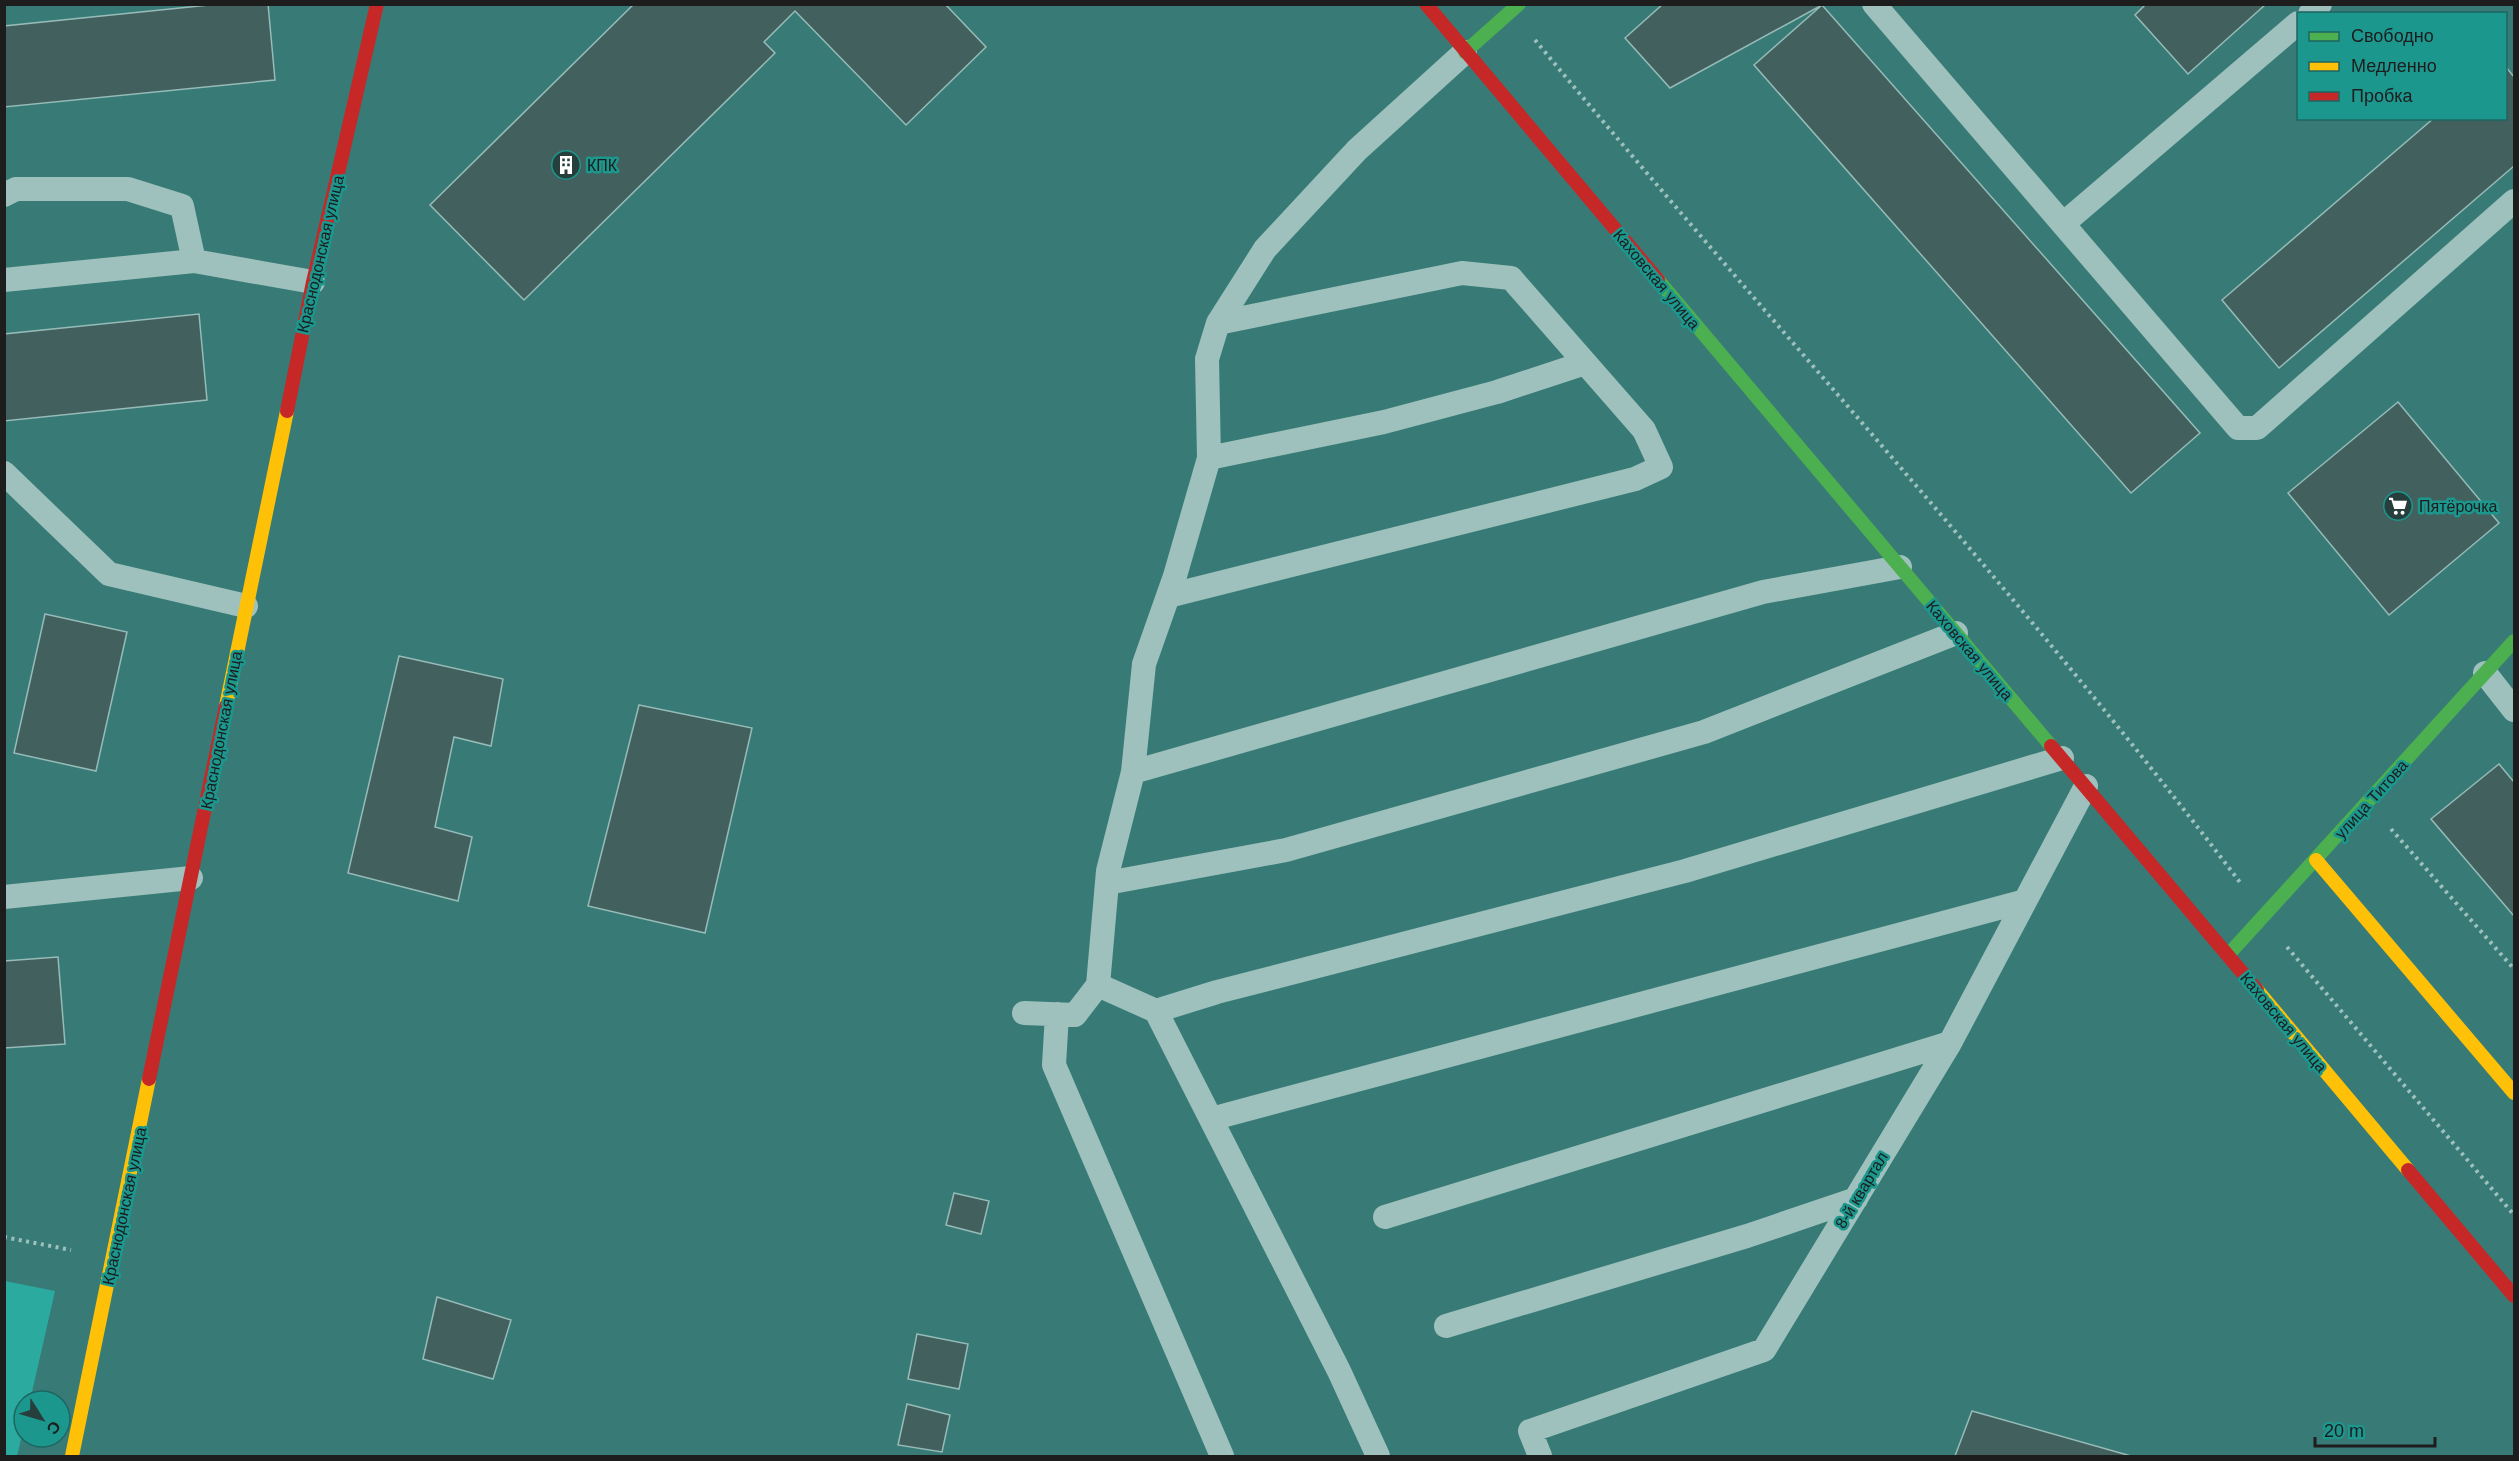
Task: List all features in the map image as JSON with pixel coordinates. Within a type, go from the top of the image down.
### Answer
[{"type":"street","name":"Краснодонская улица","points":[[72,1456],[313,282],[377,4]]},
{"type":"street","name":"Каховская улица","points":[[1426,4],[2514,1296]]},
{"type":"street","points":[[1465,52],[1519,4]]},
{"type":"street","name":"улица Титова","points":[[2228,955],[2514,641]]},
{"type":"street","points":[[2316,860],[2514,1093]]},
{"type":"lane","points":[[1874,4],[2238,428],[2257,428],[2514,201]]},
{"type":"lane","points":[[2062,224],[2297,24]]},
{"type":"lane","points":[[1024,1013],[1075,1015],[1098,985],[1107,883],[1133,772],[1144,664],[1168,596],[1209,458],[1207,359],[1218,323],[1265,249],[1357,150],[1465,52]]},
{"type":"lane","points":[[4,195],[16,189],[128,189],[182,206],[194,261]]},
{"type":"lane","points":[[4,280],[194,261],[313,282]]},
{"type":"lane","points":[[1168,596],[1635,479],[1661,467],[1644,430],[1511,278],[1462,273],[1218,323]]},
{"type":"lane","points":[[1209,458],[1384,422],[1497,392],[1585,363]]},
{"type":"lane","points":[[4,473],[108,574],[246,606]]},
{"type":"lane","points":[[1133,772],[1763,592],[1900,567]]},
{"type":"lane","points":[[1107,883],[1286,850],[1704,732],[1956,633]]},
{"type":"lane","points":[[2485,673],[2514,710]]},
{"type":"lane","points":[[1156,1011],[1217,992],[1684,871],[2062,758]]},
{"type":"lane","name":"8-й квартал","points":[[1540,1456],[1530,1431],[1764,1350],[1950,1043],[2086,786]]},
{"type":"lane","points":[[4,897],[191,878]]},
{"type":"lane","points":[[1211,1119],[2025,901]]},
{"type":"lane","points":[[1098,985],[1156,1011],[1339,1371],[1378,1456]]},
{"type":"lane","points":[[1057,1014],[1054,1065],[1222,1456]]},
{"type":"lane","points":[[1385,1216],[1950,1043]]},
{"type":"lane","points":[[1446,1326],[1747,1236],[1856,1199]]},
{"type":"path","points":[[1528,32],[1639,166],[2027,614],[2289,949],[2514,1215]]},
{"type":"path","points":[[2386,824],[2514,969]]},
{"type":"path","points":[[4,1237],[71,1250]]},
{"type":"green space","points":[[5,1281],[55,1291],[33,1389],[12,1389],[12,1449],[19,1449],[17,1456],[5,1456]]},
{"type":"building","points":[[219,4],[268,4],[275,80],[4,107],[4,26]]},
{"type":"building","name":"КПК","points":[[634,4],[945,4],[986,47],[906,125],[795,11],[764,42],[775,53],[524,300],[430,205]]},
{"type":"building","points":[[1663,4],[1822,5],[1670,88],[1625,38]]},
{"type":"building","points":[[2146,4],[2266,4],[2188,74],[2135,15]]},
{"type":"building","points":[[1822,5],[2200,433],[2131,493],[1754,65]]},
{"type":"building","points":[[2507,68],[2514,77],[2514,166],[2279,368],[2222,300],[2432,120],[2507,120]]},
{"type":"building","points":[[199,314],[207,400],[4,421],[4,334]]},
{"type":"building","points":[[2398,402],[2499,523],[2389,615],[2288,493]]},
{"type":"building","points":[[45,614],[127,632],[96,771],[14,753]]},
{"type":"building","points":[[399,656],[503,679],[491,746],[454,737],[435,827],[472,837],[458,901],[348,873]]},
{"type":"building","points":[[639,705],[752,728],[705,933],[588,906]]},
{"type":"building","points":[[2499,764],[2514,782],[2514,916],[2431,819]]},
{"type":"building","points":[[58,957],[65,1044],[4,1048],[4,961]]},
{"type":"building","points":[[954,1193],[989,1201],[981,1234],[946,1225]]},
{"type":"building","points":[[437,1297],[511,1320],[493,1379],[423,1359]]},
{"type":"building","points":[[917,1334],[968,1344],[959,1389],[908,1379]]},
{"type":"building","points":[[907,1404],[950,1415],[942,1452],[898,1445]]},
{"type":"building","points":[[1972,1411],[2131,1456],[1955,1456]]},
{"type":"traffic: fast","points":[[1465,52],[1519,4]]},
{"type":"traffic: fast","points":[[1658,280],[2051,746]]},
{"type":"traffic: fast","points":[[2228,955],[2514,641]]},
{"type":"traffic: slow","points":[[226,706],[287,411]]},
{"type":"traffic: slow","points":[[2316,860],[2514,1093]]},
{"type":"traffic: slow","points":[[2257,990],[2408,1170]]},
{"type":"traffic: slow","points":[[72,1456],[149,1079]]},
{"type":"traffic: jam","points":[[287,411],[313,282],[377,4]]},
{"type":"traffic: jam","points":[[1426,4],[1658,280]]},
{"type":"traffic: jam","points":[[149,1079],[226,706]]},
{"type":"traffic: jam","points":[[2051,746],[2257,990]]},
{"type":"traffic: jam","points":[[2408,1170],[2514,1296]]},
{"type":"place","name":"КПК","points":[[566,165]]},
{"type":"place","name":"Пятёрочка","points":[[2398,506]]}]
